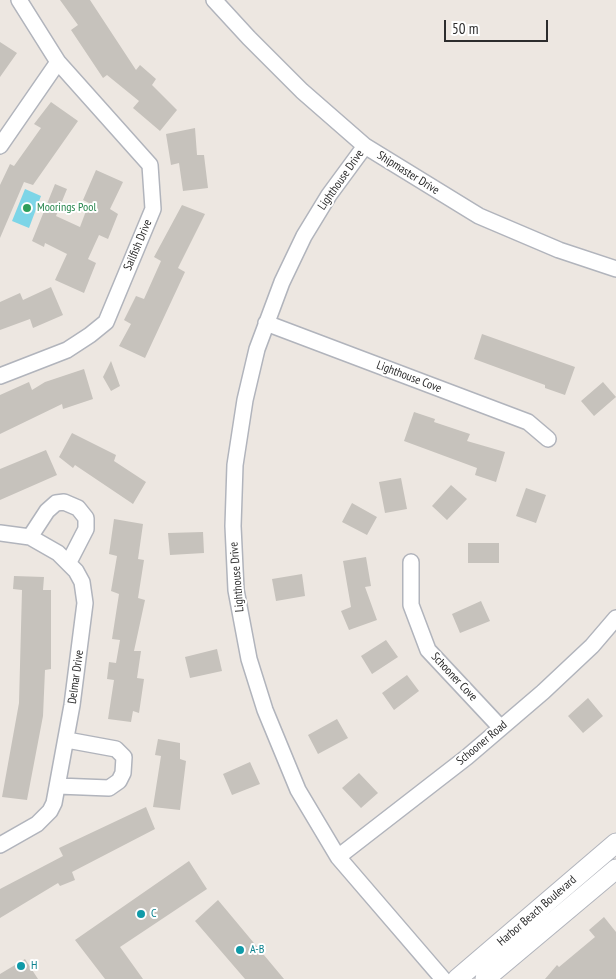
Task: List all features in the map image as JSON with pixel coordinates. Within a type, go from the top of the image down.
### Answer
[{"type":"street","name":"Sailfish Drive","points":[[0,376],[67,350],[106,322],[153,209],[150,165],[58,62],[19,0]]},
{"type":"street","name":"Shipmaster Drive","points":[[214,0],[302,92],[365,146],[479,216],[559,250],[615,265]]},
{"type":"street","points":[[0,146],[58,62]]},
{"type":"street","name":"Lighthouse Drive","points":[[365,146],[329,195],[304,236],[282,282],[266,323],[245,400],[235,465],[233,526],[236,590],[249,659],[264,710],[298,790],[338,857],[443,979]]},
{"type":"street","name":"Lighthouse Cove","points":[[266,323],[528,422],[548,439]]},
{"type":"street","points":[[30,537],[47,511],[56,503],[64,502],[78,508],[86,518],[86,529],[69,562]]},
{"type":"street","name":"Delmar Drive","points":[[0,533],[30,537],[49,546],[69,562],[82,582],[85,603],[66,740],[54,803],[44,818],[0,844]]},
{"type":"street","name":"Schooner Cove","points":[[411,562],[411,606],[428,650],[500,728]]},
{"type":"street","name":"Schooner Road","points":[[338,857],[500,728],[557,679],[592,646],[616,618]]},
{"type":"street","points":[[58,786],[109,788],[119,781],[125,765],[124,757],[116,749],[66,740]]},
{"type":"street","name":"Harbor Beach Boulevard","points":[[457,979],[616,843]]},
{"type":"street","name":"Harbor Beach Boulevard","points":[[485,979],[616,869]]},
{"type":"water","name":"Moorings Pool","points":[[25,189],[41,196],[29,228],[12,221]]},
{"type":"building","points":[[60,0],[90,0],[136,70],[140,65],[156,79],[152,85],[177,110],[160,131],[133,108],[139,101],[107,75],[103,78],[71,30],[78,25]]},
{"type":"building","points":[[0,42],[17,53],[0,77]]},
{"type":"building","points":[[51,102],[78,121],[33,185],[24,182],[0,238],[0,185],[10,164],[14,166],[41,128],[34,124]]},
{"type":"building","points":[[195,128],[197,155],[204,155],[208,188],[183,191],[179,163],[171,165],[166,134]]},
{"type":"building","points":[[96,170],[123,182],[110,209],[118,214],[108,239],[99,235],[88,259],[96,263],[84,293],[55,280],[67,254],[45,243],[44,247],[32,241],[55,184],[67,189],[56,216],[80,227],[89,203],[83,200]]},
{"type":"building","points":[[182,205],[205,214],[178,268],[185,272],[145,358],[119,346],[131,324],[124,320],[136,296],[144,299],[161,261],[154,257]]},
{"type":"building","points":[[51,287],[63,315],[33,328],[30,319],[0,330],[0,302],[20,293],[23,300]]},
{"type":"building","points":[[482,334],[575,367],[565,395],[545,388],[545,385],[474,359]]},
{"type":"building","points":[[111,361],[120,386],[111,391],[103,377]]},
{"type":"building","points":[[84,369],[93,399],[63,409],[62,404],[0,434],[0,395],[29,382],[32,390],[45,382]]},
{"type":"building","points":[[603,382],[616,397],[594,416],[581,401]]},
{"type":"building","points":[[414,412],[435,419],[434,422],[470,434],[467,441],[505,452],[496,482],[475,475],[477,468],[404,441]]},
{"type":"building","points":[[72,433],[116,455],[114,461],[146,482],[133,504],[75,465],[73,468],[59,457]]},
{"type":"building","points":[[46,450],[57,475],[0,500],[0,469]]},
{"type":"building","points":[[401,478],[407,509],[385,513],[379,482]]},
{"type":"building","points":[[451,485],[467,499],[447,520],[432,506]]},
{"type":"building","points":[[526,488],[546,495],[536,523],[516,516]]},
{"type":"building","points":[[352,503],[377,517],[367,535],[342,522]]},
{"type":"building","points":[[114,519],[143,524],[138,559],[144,560],[138,598],[145,600],[134,651],[141,651],[137,678],[144,679],[139,713],[133,711],[131,722],[108,719],[114,680],[107,679],[109,662],[116,663],[120,640],[112,639],[119,594],[111,591],[117,556],[109,554]]},
{"type":"building","points":[[203,532],[204,553],[170,555],[168,533]]},
{"type":"building","points":[[468,543],[499,543],[499,563],[468,563]]},
{"type":"building","points":[[366,557],[371,586],[365,587],[377,620],[349,630],[341,611],[351,607],[343,561]]},
{"type":"building","points":[[302,574],[305,596],[276,601],[272,579]]},
{"type":"building","points":[[14,576],[44,577],[43,590],[51,590],[51,669],[45,670],[43,716],[27,800],[2,797],[19,703],[22,590],[13,589]]},
{"type":"building","points":[[481,601],[490,621],[460,633],[452,614]]},
{"type":"building","points":[[386,640],[398,657],[372,674],[361,656]]},
{"type":"building","points":[[217,649],[222,671],[190,678],[185,657]]},
{"type":"building","points":[[407,675],[419,691],[394,710],[382,693]]},
{"type":"building","points":[[588,698],[603,716],[583,733],[568,716]]},
{"type":"building","points":[[337,719],[348,738],[318,754],[308,735]]},
{"type":"building","points":[[158,739],[180,743],[180,759],[186,761],[180,810],[153,807],[161,756],[155,755]]},
{"type":"building","points":[[250,762],[260,784],[232,795],[223,774]]},
{"type":"building","points":[[359,773],[378,793],[361,808],[342,788]]},
{"type":"building","points":[[146,807],[155,829],[72,872],[75,880],[60,886],[58,883],[0,918],[0,889],[63,856],[59,848]]},
{"type":"building","name":"C","points":[[189,861],[207,889],[120,947],[143,979],[105,979],[75,940]]},
{"type":"building","name":"A-B","points":[[218,900],[284,979],[245,979],[195,921]]},
{"type":"building","points":[[604,917],[616,932],[616,979],[545,979],[557,965],[559,967],[595,937],[589,930]]},
{"type":"building","name":"H","points":[[25,959],[38,979],[0,979],[0,974]]},
{"type":"place","name":"Moorings Pool","points":[[27,208]]},
{"type":"place","name":"C","points":[[141,914]]},
{"type":"place","name":"A-B","points":[[240,950]]},
{"type":"place","name":"H","points":[[21,966]]}]
